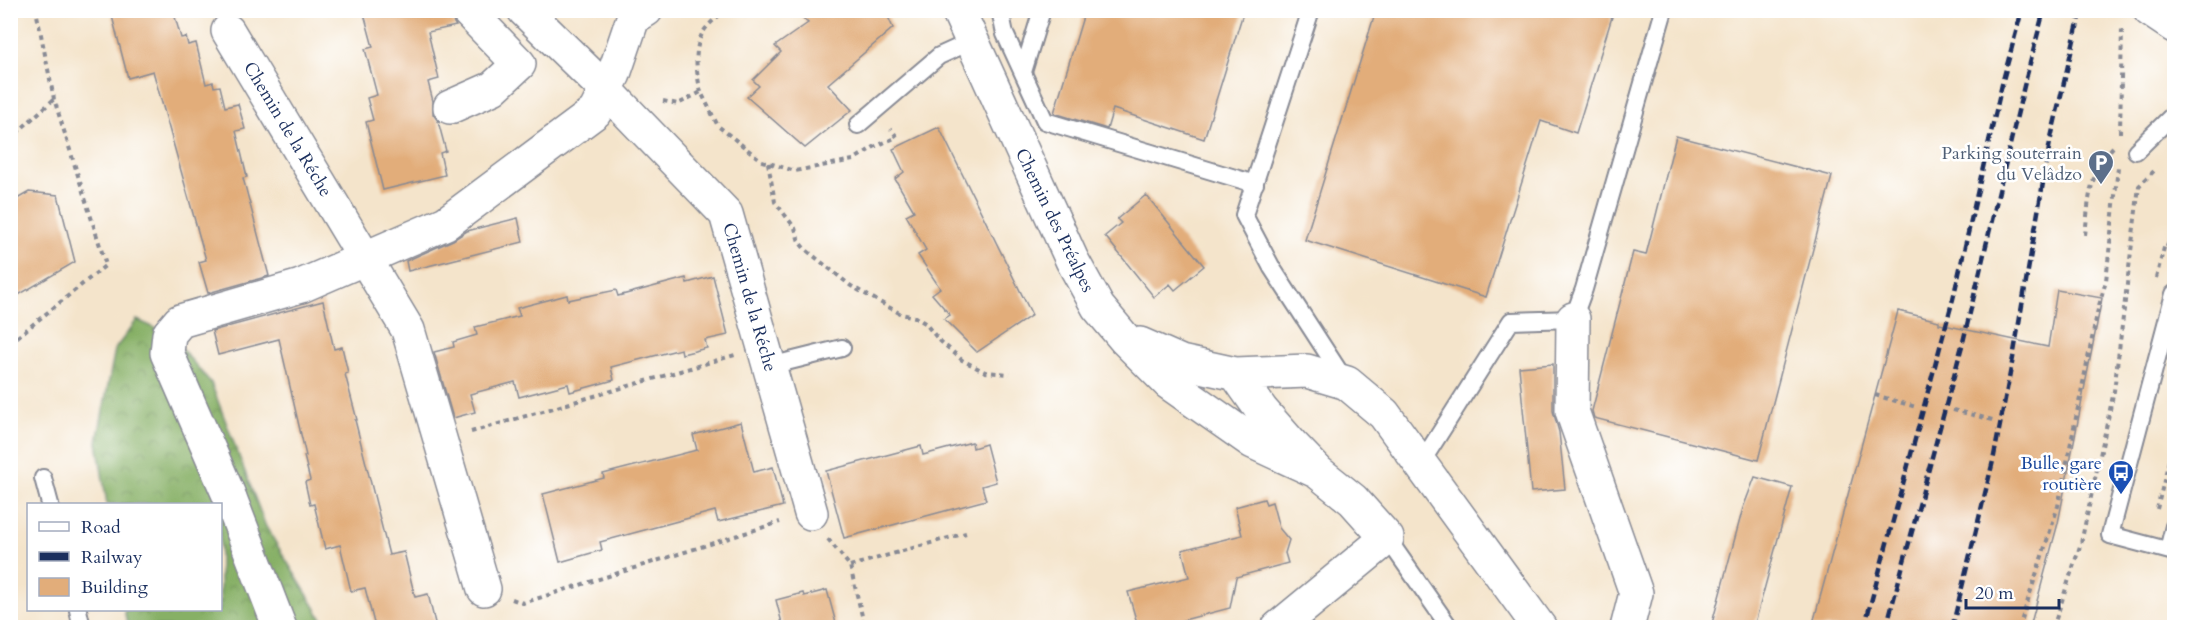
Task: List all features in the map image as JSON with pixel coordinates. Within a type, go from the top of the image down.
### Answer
[{"type":"street","points":[[450,106],[493,88],[519,64],[467,10]]},
{"type":"street","points":[[280,627],[228,494],[167,353],[169,334],[180,321],[301,286],[446,223],[612,97],[614,74],[633,18],[646,10]]},
{"type":"street","name":"Chemin des Préalpes","points":[[958,10],[1072,260],[1098,307],[1124,338],[1170,383],[1253,442],[1318,472]]},
{"type":"street","points":[[501,46],[527,14]]},
{"type":"street","name":"Chemin de la Réche","points":[[527,14],[726,214],[811,513]]},
{"type":"street","points":[[2136,16],[2175,26]]},
{"type":"street","name":"Chemin de la Réche","points":[[228,31],[408,330],[484,589]]},
{"type":"street","points":[[1573,319],[1572,411],[1636,593],[1627,627]]},
{"type":"street","points":[[1124,338],[1182,362],[1236,374],[1307,371],[1347,383],[1384,414],[1540,627]]},
{"type":"street","name":"Chemin des Préalpes","points":[[1236,374],[1262,411],[1318,472],[1353,500],[1387,538]]},
{"type":"street","points":[[1278,627],[1387,538]]},
{"type":"lane","points":[[1000,10],[1005,34],[1046,121],[1255,184]]},
{"type":"lane","points":[[1023,72],[1042,10]]},
{"type":"lane","points":[[1311,10],[1245,215],[1272,268],[1347,383]]},
{"type":"lane","points":[[1421,463],[1511,321],[1573,319],[1584,290],[1664,10]]},
{"type":"lane","points":[[858,125],[939,56],[972,41]]},
{"type":"lane","points":[[2136,151],[2175,114]]},
{"type":"lane","points":[[2175,294],[2110,535],[2171,551],[2175,526]]},
{"type":"lane","points":[[767,356],[842,348]]},
{"type":"lane","points":[[43,478],[50,503]]},
{"type":"lane","points":[[1387,538],[1450,627]]},
{"type":"lane","points":[[78,611],[82,627]]},
{"type":"path","points":[[10,344],[106,265],[54,99],[36,10]]},
{"type":"path","points":[[725,10],[705,28],[698,50],[697,75],[701,92],[718,126],[762,161],[795,171],[853,159],[874,147]]},
{"type":"path","points":[[2085,236],[2091,183],[2103,157],[2120,140],[2136,16]]},
{"type":"path","points":[[612,97],[678,104],[701,92]]},
{"type":"path","points":[[10,139],[54,99]]},
{"type":"path","points":[[2019,627],[2058,506],[2098,309],[2106,281],[2118,159]]},
{"type":"path","points":[[768,163],[775,202],[795,228],[805,249],[851,286],[901,314],[915,317],[925,323],[938,339],[962,360],[985,372],[1010,374]]},
{"type":"path","points":[[2053,627],[2081,543],[2114,391],[2139,186],[2160,164]]},
{"type":"path","points":[[441,441],[767,356]]},
{"type":"path","points":[[1875,395],[1916,407]]},
{"type":"path","points":[[1953,410],[1993,420]]},
{"type":"path","points":[[2155,518],[2175,440]]},
{"type":"path","points":[[484,589],[523,603],[811,513],[816,525],[850,566],[865,627]]},
{"type":"path","points":[[850,566],[966,533]]},
{"type":"green space","points":[[137,320],[169,334],[211,383],[266,527],[327,627],[128,627],[124,611],[222,611],[222,503],[107,503],[97,442],[115,349]]},
{"type":"building","points":[[117,10],[173,10],[181,38],[186,37],[188,45],[196,43],[206,84],[213,82],[214,87],[220,86],[225,107],[238,104],[245,129],[236,131],[247,177],[243,178],[269,276],[208,293],[199,262],[206,260],[153,71],[128,78],[112,16],[118,15]]},
{"type":"building","points":[[363,10],[449,10],[449,15],[456,26],[428,32],[439,79],[428,82],[433,101],[433,114],[438,121],[446,151],[440,153],[445,175],[383,190],[366,122],[373,120],[367,98],[377,95],[365,49],[373,47]]},
{"type":"building","points":[[795,10],[885,10],[893,28],[828,84],[852,110],[805,148],[747,97],[759,86],[753,80],[781,52],[775,46],[808,23]]},
{"type":"building","points":[[1085,10],[1244,10],[1204,139],[1113,109],[1107,129],[1054,113]]},
{"type":"building","points":[[1376,10],[1592,10],[1612,17],[1576,133],[1541,121],[1486,297],[1305,240]]},
{"type":"building","points":[[939,127],[1032,315],[977,352],[944,319],[950,315],[932,294],[940,288],[918,255],[926,250],[906,215],[914,211],[895,179],[904,172],[893,149]]},
{"type":"building","points":[[1676,136],[1832,176],[1758,460],[1594,418],[1592,411],[1633,252],[1646,255]]},
{"type":"building","points":[[29,192],[58,195],[75,262],[10,300],[10,203]]},
{"type":"building","points":[[1146,195],[1204,266],[1175,290],[1170,284],[1154,297],[1105,236],[1121,223],[1117,219]]},
{"type":"building","points":[[518,218],[523,242],[408,271],[406,261],[453,240],[467,231]]},
{"type":"building","points":[[713,276],[728,335],[705,340],[707,348],[682,354],[681,349],[611,367],[614,380],[570,392],[568,384],[519,397],[515,382],[470,394],[475,412],[453,418],[434,352],[454,347],[453,342],[477,335],[475,327],[520,316],[517,308],[567,295],[568,300],[616,290],[618,296],[686,278],[687,283]]},
{"type":"building","points":[[2057,290],[2102,298],[2058,523],[2030,627],[1812,627],[1898,311],[1939,321],[1939,324],[2048,347]]},
{"type":"building","points":[[323,301],[334,349],[342,347],[348,373],[345,374],[357,420],[355,420],[389,555],[404,552],[415,597],[428,594],[436,627],[375,627],[365,588],[351,591],[340,545],[325,549],[314,504],[310,505],[305,482],[310,480],[304,456],[306,456],[279,339],[218,355],[212,331]]},
{"type":"building","points":[[1553,364],[1553,411],[1559,432],[1565,489],[1531,492],[1519,367]]},
{"type":"building","points":[[741,422],[754,472],[773,467],[783,506],[718,522],[715,511],[600,542],[602,550],[560,562],[543,494],[604,478],[603,474],[697,450],[693,435]]},
{"type":"building","points":[[972,442],[973,448],[986,444],[996,482],[982,486],[986,500],[844,538],[826,471],[921,446],[923,455]]},
{"type":"building","points":[[1755,477],[1792,487],[1754,627],[1711,627],[1743,508]]},
{"type":"building","points":[[1264,499],[1266,504],[1272,502],[1279,528],[1289,540],[1285,553],[1288,563],[1236,577],[1230,608],[1180,621],[1182,627],[1144,627],[1142,621],[1137,623],[1128,592],[1189,577],[1182,550],[1242,535],[1235,507]]},
{"type":"building","points":[[827,590],[837,627],[783,627],[776,600]]},
{"type":"railway","points":[[1864,628],[1953,299],[2003,80],[2022,10]]},
{"type":"railway","points":[[1886,628],[1963,342],[2044,10]]},
{"type":"railway","points":[[1952,628],[1993,461],[2050,142],[2081,10]]},
{"type":"place","name":"Parking souterrain du Velâdzo","points":[[2101,186]]},
{"type":"place","name":"Bulle, gare routière","points":[[2121,496]]}]
